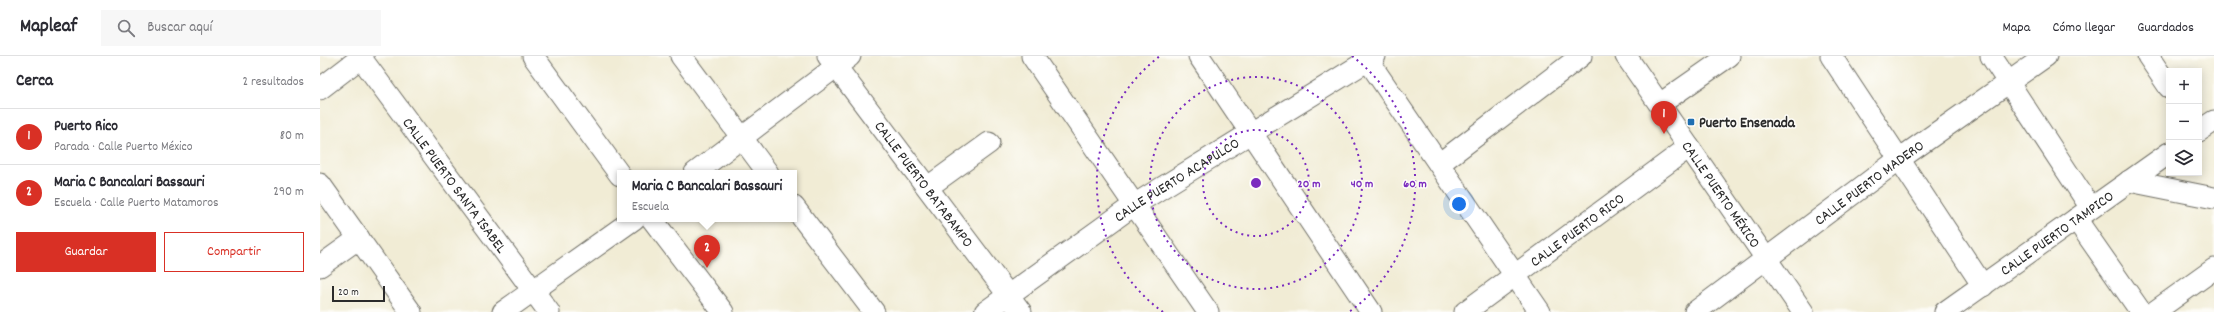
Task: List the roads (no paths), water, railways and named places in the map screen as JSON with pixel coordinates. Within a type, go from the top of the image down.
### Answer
[{"type":"street","points":[[533,56],[617,171]]},
{"type":"street","points":[[681,56],[766,170]]},
{"type":"street","points":[[1032,56],[1208,312]]},
{"type":"street","points":[[1199,56],[1371,312]]},
{"type":"street","points":[[1439,164],[1581,56]]},
{"type":"street","name":"CALLE PUERTO MÉXICO","points":[[1626,56],[1803,312]]},
{"type":"street","points":[[1660,104],[1729,56]]},
{"type":"street","points":[[1831,56],[1982,286]]},
{"type":"street","points":[[1991,56],[2008,82],[2141,312]]},
{"type":"street","name":"CALLE PUERTO MADERO","points":[[1695,312],[1765,258],[1898,160],[2046,56]]},
{"type":"street","points":[[2148,56],[2166,83]]},
{"type":"street","points":[[320,89],[362,57]]},
{"type":"street","name":"CALLE PUERTO SANTA ISABEL","points":[[362,57],[549,312]]},
{"type":"street","points":[[1369,58],[1540,312]]},
{"type":"street","name":"CALLE PUERTO ACAPULCO","points":[[985,312],[1008,294],[1134,205],[1252,133],[1369,58]]},
{"type":"street","points":[[698,170],[838,60]]},
{"type":"street","name":"CALLE PUERTO BATABAMPO","points":[[838,60],[928,187],[1022,312]]},
{"type":"street","points":[[2202,129],[2214,121]]},
{"type":"street","points":[[928,187],[988,144]]},
{"type":"street","name":"CALLE PUERTO RICO","points":[[1464,312],[1689,147]]},
{"type":"street","name":"CALLE PUERTO TAMPICO","points":[[1945,312],[2166,155]]},
{"type":"street","points":[[2129,181],[2214,198]]},
{"type":"street","points":[[320,184],[411,312]]},
{"type":"street","points":[[797,211],[874,312]]},
{"type":"street","points":[[503,312],[630,222]]},
{"type":"street","points":[[654,222],[723,312]]},
{"type":"street","points":[[320,266],[359,238]]},
{"type":"street","points":[[2154,312],[2214,269]]},
{"type":"place","name":"Puerto Ensenada","points":[[1691,122]]},
{"type":"place","name":"Puerto Rico","points":[[1664,134]]},
{"type":"place","name":"Maria C Bancalari Bassauri","points":[[707,268]]}]
